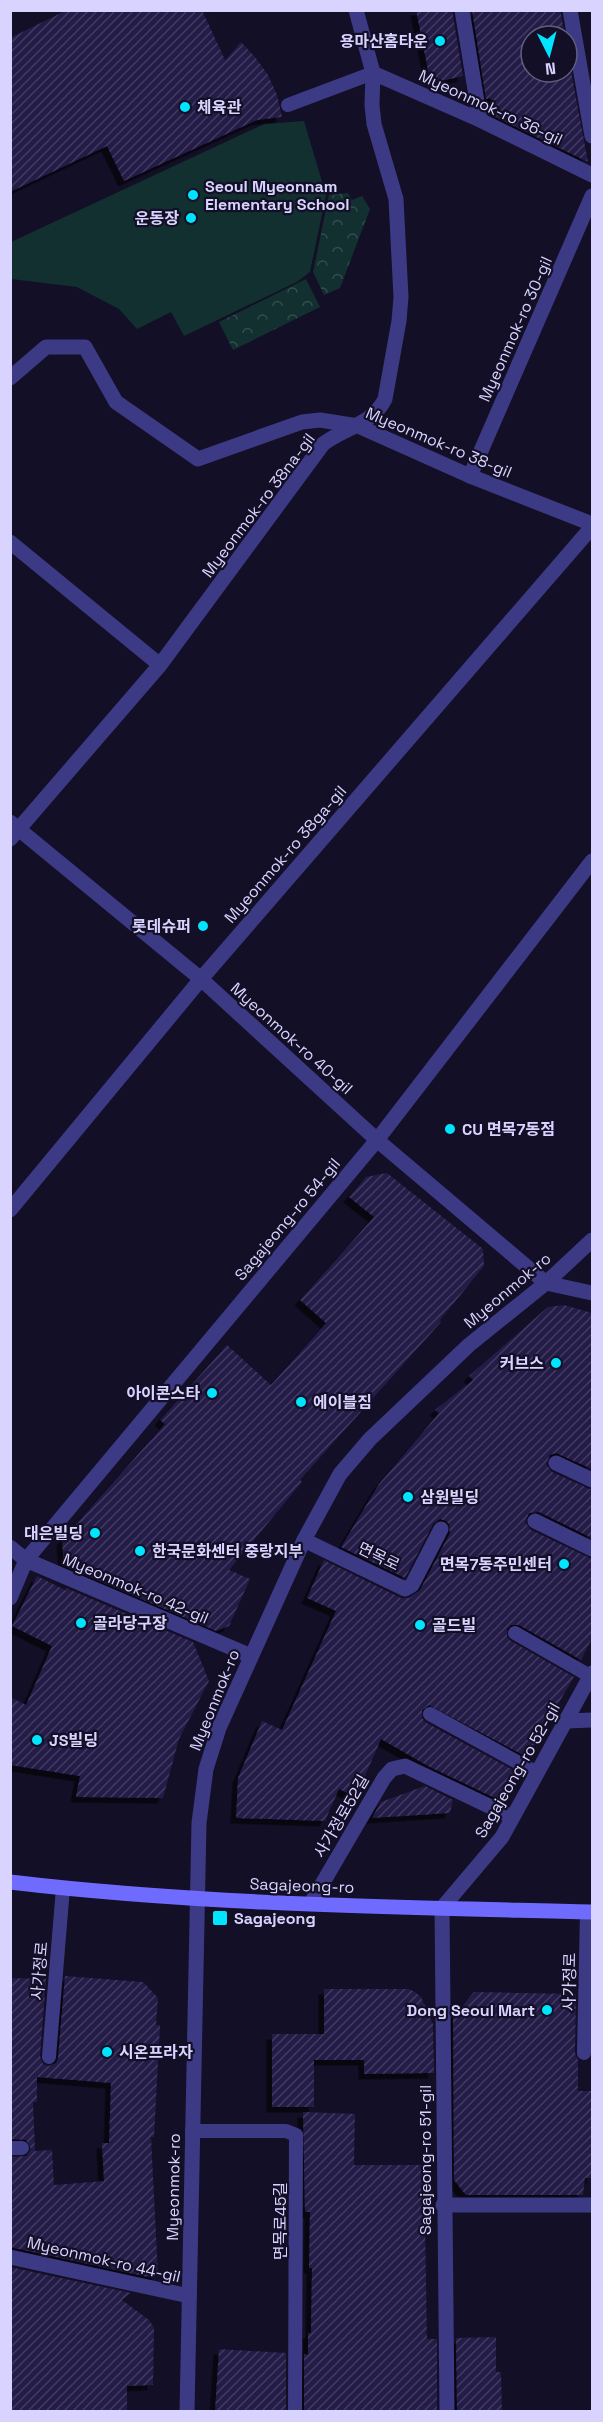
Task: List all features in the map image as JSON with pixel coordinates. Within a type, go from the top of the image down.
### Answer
[{"type":"main road","name":"Sagajeong-ro","points":[[10,1882],[197,1900],[590,1912]]},
{"type":"street","name":"Myeonmok-ro 38na-gil","points":[[13,830],[160,665],[323,444],[358,426],[380,408],[385,399],[398,332],[401,297],[396,199],[374,124],[373,73],[356,10]]},
{"type":"street","points":[[462,10],[480,120]]},
{"type":"street","points":[[570,10],[592,136]]},
{"type":"street","name":"Myeonmok-ro 36-gil","points":[[373,73],[480,120],[592,175]]},
{"type":"street","name":"Myeonmok-ro 30-gil","points":[[470,476],[592,196]]},
{"type":"street","name":"Myeonmok-ro 38-gil","points":[[10,378],[46,347],[85,347],[116,402],[198,459],[302,422],[320,420],[358,426],[470,476],[592,525]]},
{"type":"street","name":"Myeonmok-ro 38ga-gil","points":[[10,1210],[201,979],[592,525]]},
{"type":"street","points":[[10,542],[160,665]]},
{"type":"street","name":"Myeonmok-ro 40-gil","points":[[13,830],[201,979],[376,1140],[546,1283]]},
{"type":"street","name":"Sagajeong-ro 54-gil","points":[[10,1598],[26,1560],[376,1140],[592,861]]},
{"type":"street","name":"Myeonmok-ro","points":[[187,2412],[199,1823],[206,1770],[219,1728],[304,1540],[340,1474],[370,1439],[470,1346],[546,1283],[592,1240]]},
{"type":"street","points":[[546,1283],[592,1293]]},
{"type":"street","points":[[556,1463],[592,1480]]},
{"type":"street","points":[[535,1521],[592,1549]]},
{"type":"street","name":"면목로","points":[[304,1540],[405,1589],[412,1585],[441,1529]]},
{"type":"street","name":"Myeonmok-ro 42-gil","points":[[10,1547],[26,1560],[251,1656]]},
{"type":"street","name":"Sagajeong-ro 52-gil","points":[[442,1908],[502,1837],[592,1675]]},
{"type":"street","points":[[567,1721],[592,1720]]},
{"type":"street","name":"사가정로52길","points":[[311,1903],[384,1778],[397,1766],[405,1766],[512,1817]]},
{"type":"street","name":"Sagajeong-ro 51-gil","points":[[442,1908],[443,2205],[447,2412]]},
{"type":"street","points":[[443,2205],[592,2205]]},
{"type":"street","name":"Myeonmok-ro 44-gil","points":[[10,2257],[189,2296]]},
{"type":"lane","points":[[288,105],[373,73]]},
{"type":"lane","points":[[515,1633],[592,1675]]},
{"type":"lane","points":[[430,1714],[537,1773]]},
{"type":"lane","name":"사가정로","points":[[49,2057],[63,1888]]},
{"type":"lane","name":"사가정로","points":[[584,2053],[590,1912]]},
{"type":"lane","name":"면목로45길","points":[[192,2131],[286,2132],[296,2135],[295,2412]]},
{"type":"green space","name":"운동장","points":[[304,121],[326,195],[310,272],[297,282],[184,336],[171,312],[137,329],[119,309],[77,287],[11,279],[11,242],[264,124]]},
{"type":"green space","points":[[348,193],[352,200],[362,196],[370,209],[340,288],[324,295],[313,272],[329,195]]},
{"type":"green space","points":[[306,279],[320,307],[233,350],[219,322]]},
{"type":"building","points":[[67,10],[202,10],[225,60],[241,42],[255,57],[268,75],[277,95],[282,117],[257,120],[124,181],[107,146],[10,192],[10,38]]},
{"type":"building","name":"용마산홈타운","points":[[416,10],[452,10],[463,76],[437,82],[435,74],[429,75]]},
{"type":"building","points":[[472,10],[560,10],[563,24],[519,24],[519,84],[573,84],[588,162],[495,117],[493,103],[490,98],[486,99]]},
{"type":"building","points":[[387,1173],[483,1249],[484,1266],[440,1320],[441,1322],[300,1480],[302,1482],[229,1570],[250,1579],[229,1626],[216,1631],[64,1566],[62,1540],[165,1424],[160,1420],[227,1345],[271,1385],[326,1323],[300,1300],[374,1217],[349,1197],[366,1177]]},
{"type":"building","points":[[564,1305],[592,1313],[592,1469],[556,1453],[550,1455],[546,1464],[552,1472],[592,1490],[592,1538],[539,1512],[529,1513],[525,1522],[531,1530],[592,1559],[592,1638],[581,1660],[519,1625],[511,1625],[507,1629],[507,1637],[511,1641],[574,1677],[527,1757],[429,1705],[422,1710],[422,1718],[425,1722],[515,1771],[499,1800],[428,1766],[381,1739],[356,1797],[339,1789],[325,1821],[236,1818],[238,1778],[262,1721],[282,1730],[336,1611],[307,1598],[324,1560],[401,1598],[409,1598],[420,1590],[450,1533],[449,1524],[446,1521],[440,1519],[433,1524],[405,1578],[341,1547],[379,1484],[439,1413],[435,1410],[473,1380],[469,1376],[548,1307]]},
{"type":"building","points":[[37,1576],[67,1591],[66,1588],[193,1642],[209,1681],[179,1739],[163,1798],[76,1797],[80,1776],[10,1765],[10,1697],[26,1705],[52,1646],[12,1626]]},
{"type":"building","points":[[425,1786],[453,1800],[450,1813],[372,1818],[381,1802]]},
{"type":"building","points":[[65,1976],[143,1982],[158,1998],[156,2025],[160,2025],[154,2137],[151,2137],[158,2275],[153,2278],[10,2247],[10,2157],[26,2156],[31,2149],[26,2140],[10,2139],[10,1978],[46,1979],[40,2056],[43,2064],[49,2066],[56,2063]],"holes":[[[37,2077],[111,2083],[109,2143],[102,2143],[104,2181],[54,2185],[52,2150],[35,2151],[33,2102],[37,2102]]]},
{"type":"building","points":[[324,1989],[409,1989],[415,1992],[421,1997],[433,2024],[434,2073],[364,2074],[364,2060],[314,2060],[314,2107],[272,2107],[272,2034],[324,2034]]},
{"type":"building","points":[[474,1992],[576,1994],[575,2053],[578,2060],[578,2091],[592,2091],[592,2178],[585,2178],[583,2195],[466,2195],[454,2180],[453,2017]]},
{"type":"building","points":[[303,2112],[355,2114],[354,2165],[424,2165],[427,2339],[437,2339],[437,2412],[304,2412],[304,2354],[308,2355],[308,2333],[311,2333],[312,2268],[309,2268],[310,2212],[305,2212]]},
{"type":"building","points":[[10,2267],[131,2293],[122,2300],[149,2320],[154,2328],[153,2385],[127,2386],[127,2412],[10,2412]]},
{"type":"building","points":[[496,2337],[496,2372],[501,2372],[502,2412],[457,2412],[456,2338]]},
{"type":"building","points":[[219,2349],[286,2353],[286,2412],[215,2412]]},
{"type":"place","name":"용마산홈타운","points":[[440,41]]},
{"type":"place","name":"체육관","points":[[185,107]]},
{"type":"place","name":"Seoul Myeonnam Elementary School","points":[[193,195]]},
{"type":"place","name":"운동장","points":[[191,218]]},
{"type":"place","name":"롯데슈퍼","points":[[203,926]]},
{"type":"place","name":"CU 면목7동점","points":[[450,1129]]},
{"type":"place","name":"커브스","points":[[556,1363]]},
{"type":"place","name":"아이콘스타","points":[[212,1393]]},
{"type":"place","name":"에이블짐","points":[[301,1402]]},
{"type":"place","name":"삼원빌딩","points":[[408,1497]]},
{"type":"place","name":"대은빌딩","points":[[95,1533]]},
{"type":"place","name":"한국문화센터 중랑지부","points":[[140,1551]]},
{"type":"place","name":"면목7동주민센터","points":[[564,1564]]},
{"type":"place","name":"골라당구장","points":[[81,1623]]},
{"type":"place","name":"골드빌","points":[[420,1625]]},
{"type":"place","name":"JS빌딩","points":[[37,1740]]},
{"type":"place","name":"Sagajeong","points":[[220,1918]]},
{"type":"place","name":"Dong Seoul Mart","points":[[547,2010]]},
{"type":"place","name":"시온프라자","points":[[107,2052]]}]
